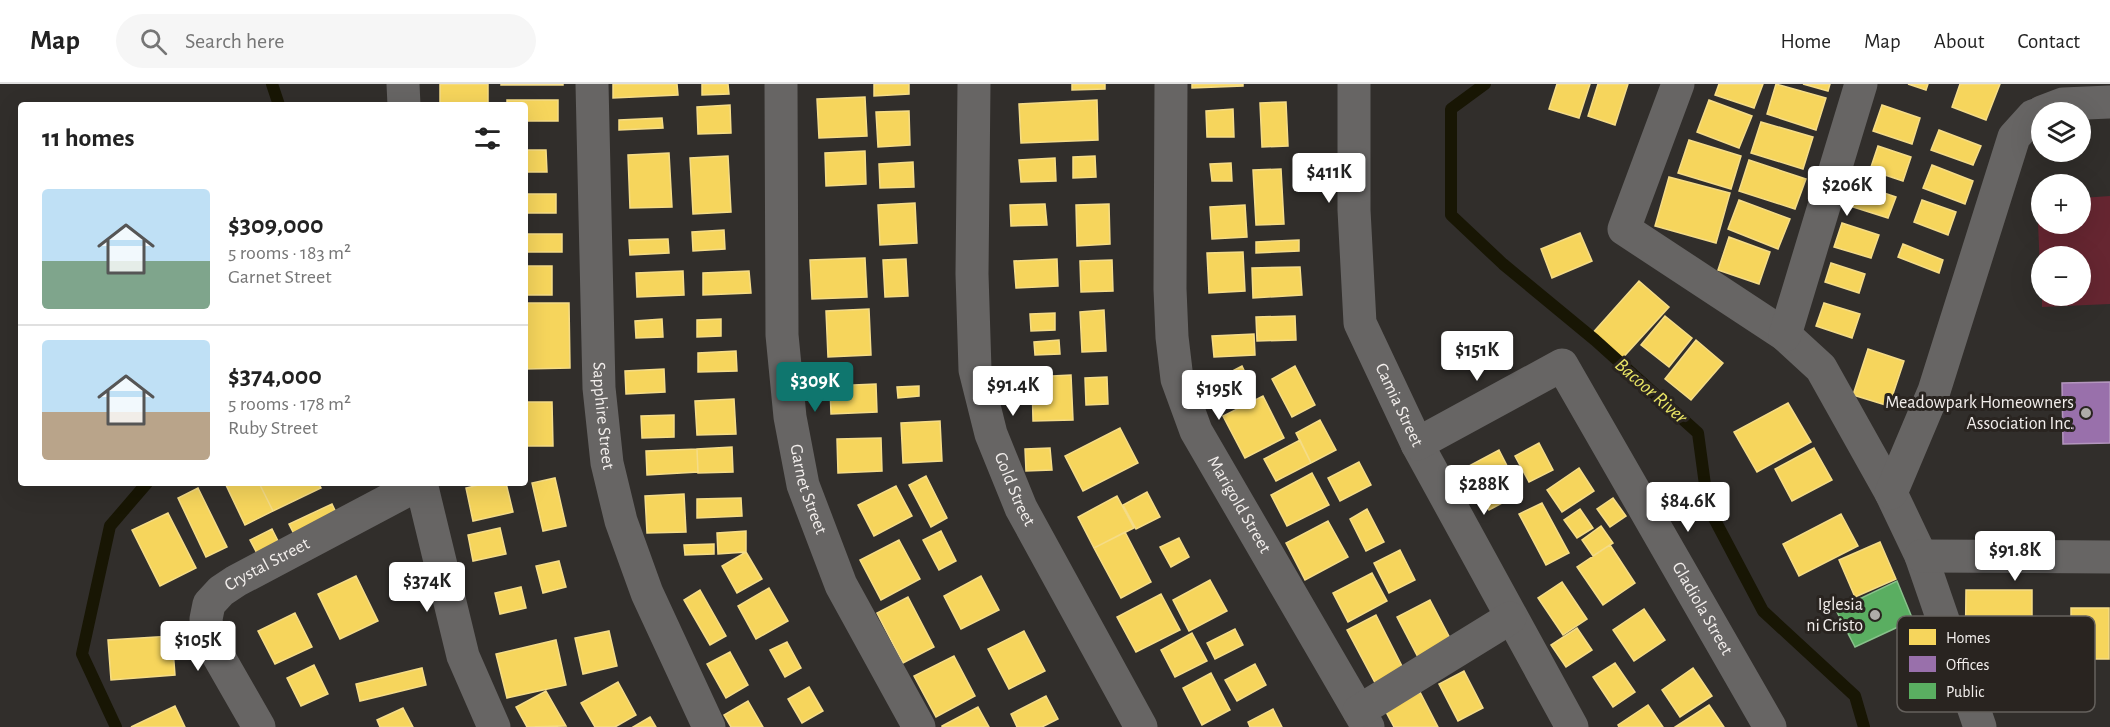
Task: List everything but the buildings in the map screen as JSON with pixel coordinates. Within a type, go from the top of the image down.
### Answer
[{"type":"street","points":[[403,84],[404,102]]},
{"type":"street","name":"Sapphire Street","points":[[592,84],[599,388],[607,463],[621,521],[647,592],[709,727]]},
{"type":"street","name":"Garnet Street","points":[[781,84],[782,335],[790,417],[803,485],[841,585],[919,727]]},
{"type":"street","name":"Gold Street","points":[[974,84],[972,274],[975,370],[991,434],[1021,508],[1141,727]]},
{"type":"street","name":"Marigold Street","points":[[1171,84],[1170,289],[1177,379],[1196,431],[1363,719]]},
{"type":"street","name":"Camia Street","points":[[1354,84],[1354,210],[1360,323],[1417,444],[1510,618],[1572,727]]},
{"type":"street","points":[[1678,84],[1624,229],[1785,335],[1821,368],[1891,493],[1921,556],[1942,616]]},
{"type":"street","points":[[1785,335],[1861,84]]},
{"type":"street","points":[[2091,103],[2110,102]]},
{"type":"street","points":[[1891,493],[1934,391],[2014,137],[2031,118]]},
{"type":"street","name":"Gladiola Street","points":[[1417,444],[1562,365],[1770,727]]},
{"type":"street","name":"Crystal Street","points":[[259,727],[208,638],[206,619],[209,604],[221,591],[236,581],[415,486]]},
{"type":"street","points":[[422,486],[463,656],[494,727]]},
{"type":"street","points":[[1921,556],[2110,557]]},
{"type":"street","points":[[1363,719],[1510,618]]},
{"type":"street","points":[[1975,712],[1980,727]]},
{"type":"shaded area","points":[[2110,196],[2110,304],[2091,305],[2091,246],[2039,246],[2038,234],[2091,234],[2091,197]]},
{"type":"waterway","points":[[272,84],[278,102]]},
{"type":"waterway","name":"Bacoor River","points":[[1485,84],[1451,109],[1451,215],[1503,264],[1595,340],[1698,433],[1708,507],[1763,611],[1855,696],[1864,727]]},
{"type":"waterway","points":[[116,727],[82,654],[110,526],[144,486]]},
{"type":"place","name":"Meadowpark Homeowners Association Inc.","points":[[2086,413]]},
{"type":"place","name":"Iglesia ni Cristo","points":[[1875,615]]}]
